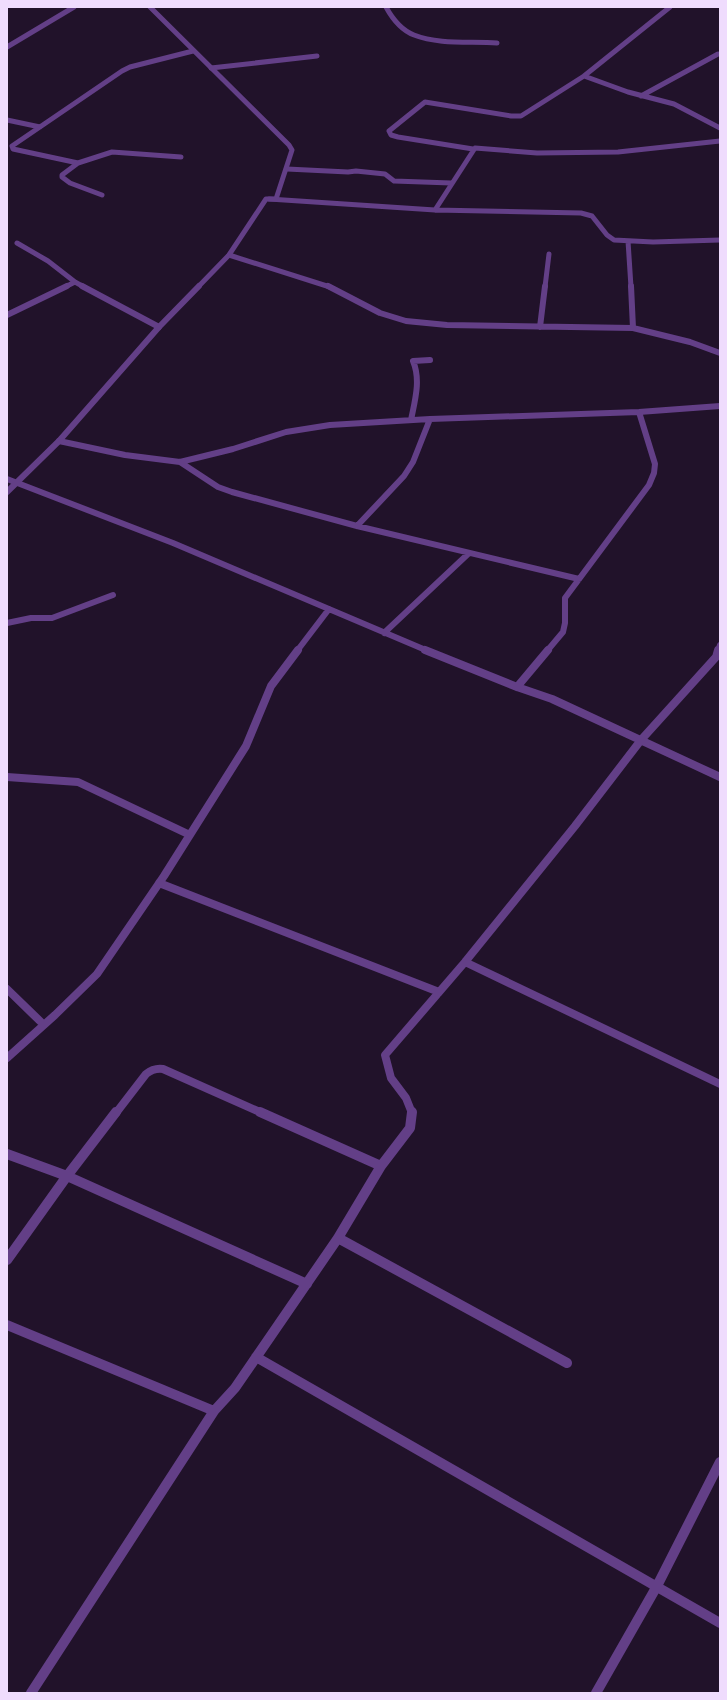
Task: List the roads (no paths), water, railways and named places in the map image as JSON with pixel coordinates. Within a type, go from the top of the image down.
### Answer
[{"type":"street","points":[[7,47],[74,7]]},
{"type":"street","points":[[150,7],[289,145],[292,150],[276,199],[266,199]]},
{"type":"street","points":[[386,7],[394,19],[414,35],[434,39],[497,43]]},
{"type":"street","points":[[670,7],[584,76],[521,116],[511,116],[424,102],[388,131],[391,135],[398,137],[473,149],[478,148],[537,153],[618,152],[720,141]]},
{"type":"street","points":[[181,157],[112,152],[106,153],[86,162],[78,163],[12,148],[13,145],[40,126],[122,71],[130,67],[193,50]]},
{"type":"street","points":[[641,96],[718,54]]},
{"type":"street","points":[[211,68],[318,56]]},
{"type":"street","points":[[584,76],[641,96],[674,104],[720,128]]},
{"type":"street","points":[[7,120],[40,126]]},
{"type":"street","points":[[435,210],[473,149]]},
{"type":"street","points":[[78,163],[62,175],[62,177],[70,183],[102,195]]},
{"type":"street","points":[[287,169],[348,172],[356,171],[385,174],[394,181],[451,183]]},
{"type":"street","points":[[266,199],[435,210],[581,213],[592,216],[596,219],[611,238],[628,241],[720,240]]},
{"type":"street","points":[[7,492],[59,441],[159,327],[229,255],[266,199]]},
{"type":"street","points":[[628,241],[633,328]]},
{"type":"street","points":[[17,242],[48,261],[75,282],[159,327]]},
{"type":"street","points":[[540,327],[549,254]]},
{"type":"street","points":[[229,255],[328,286],[380,313],[406,321],[447,325],[633,328],[690,342],[720,353]]},
{"type":"street","points":[[7,315],[75,282]]},
{"type":"street","points":[[411,420],[416,391],[417,368],[414,361],[430,360]]},
{"type":"street","points":[[59,441],[125,455],[180,462],[233,449],[286,432],[311,427],[430,419],[639,412],[720,406]]},
{"type":"street","points":[[517,687],[563,632],[566,624],[563,605],[565,598],[649,485],[654,472],[655,464],[639,412]]},
{"type":"street","points":[[357,526],[404,476],[413,462],[430,419]]},
{"type":"street","points":[[180,462],[218,487],[232,492],[468,554],[579,579]]},
{"type":"street","points":[[7,478],[173,542],[384,633],[517,687],[552,699],[720,776]]},
{"type":"street","points":[[384,633],[468,554]]},
{"type":"street","points":[[7,623],[31,618],[52,618],[113,595]]},
{"type":"street","points":[[7,1058],[97,974],[159,883],[246,746],[271,686],[329,609]]},
{"type":"street","points":[[30,1693],[214,1411],[235,1388],[338,1238],[381,1166],[410,1128],[412,1111],[406,1098],[391,1078],[385,1055],[465,962],[575,826],[641,740],[716,657],[720,645]]},
{"type":"street","points":[[7,777],[78,782],[190,835]]},
{"type":"street","points":[[159,883],[439,992]]},
{"type":"street","points":[[465,962],[720,1084]]},
{"type":"street","points":[[7,989],[44,1025]]},
{"type":"street","points":[[7,1260],[67,1176],[146,1074],[157,1068],[163,1069],[381,1166]]},
{"type":"street","points":[[7,1154],[67,1176],[307,1284]]},
{"type":"street","points":[[338,1238],[567,1364]]},
{"type":"street","points":[[7,1325],[214,1411]]},
{"type":"street","points":[[256,1357],[720,1623]]},
{"type":"street","points":[[596,1693],[657,1586],[720,1462]]}]
